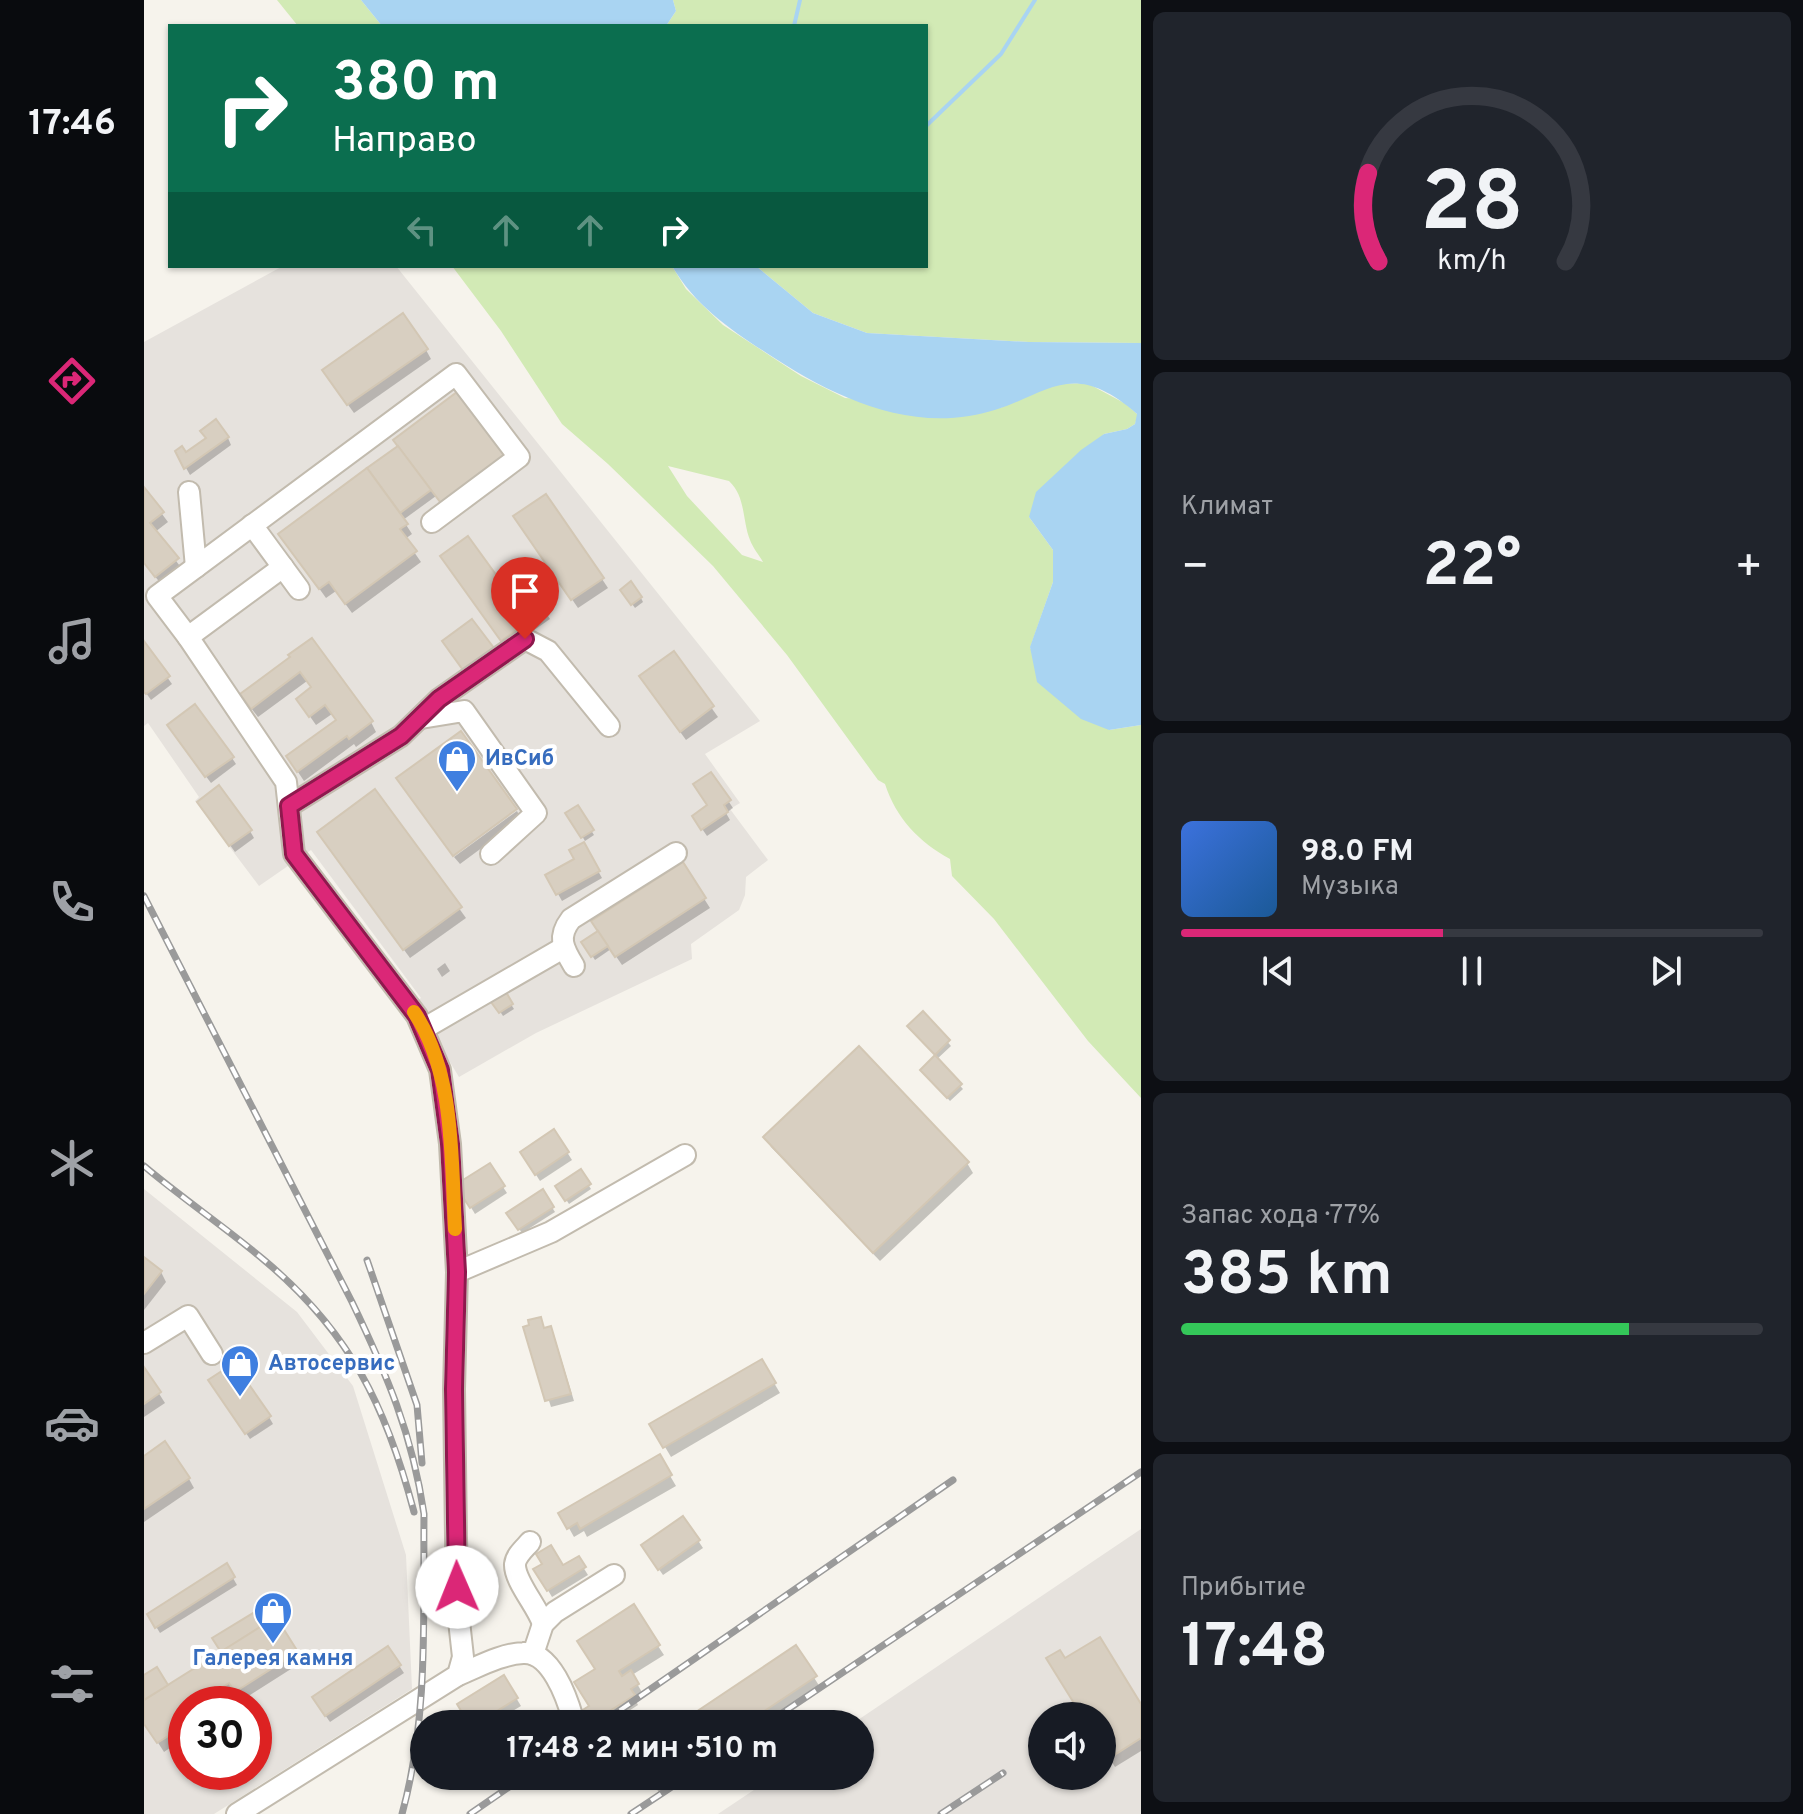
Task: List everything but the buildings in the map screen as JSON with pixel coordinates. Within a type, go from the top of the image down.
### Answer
[{"type":"street","points":[[432,522],[519,457],[456,374],[157,596],[214,673],[286,782],[294,854],[402,994],[423,1029],[440,1070],[450,1144],[457,1272],[454,1389],[456,1538],[463,1657],[458,1675]]},
{"type":"street","points":[[189,492],[196,567]]},
{"type":"street","points":[[252,525],[299,589]]},
{"type":"street","points":[[188,637],[283,567]]},
{"type":"street","points":[[289,806],[401,736],[439,699],[525,639],[548,651],[609,726]]},
{"type":"street","points":[[421,718],[464,711],[536,813],[491,854]]},
{"type":"street","points":[[574,966],[563,948],[564,928],[571,919],[676,853]]},
{"type":"street","points":[[423,1029],[563,948]]},
{"type":"street","points":[[457,1272],[551,1232],[685,1155]]},
{"type":"street","points":[[144,1343],[188,1316],[212,1354]]},
{"type":"street","points":[[530,1542],[519,1554],[515,1565],[543,1624]]},
{"type":"street","points":[[533,1654],[543,1624],[555,1612],[614,1575]]},
{"type":"street","points":[[237,1814],[458,1675],[492,1661],[523,1653],[533,1654],[545,1663],[564,1689],[570,1710]]},
{"type":"shaded area","points":[[279,268],[398,268],[760,721],[705,754],[740,803],[730,809],[768,860],[746,877],[745,895],[739,910],[691,944],[692,959],[536,1033],[459,1077],[414,1003],[421,998],[311,850],[259,886],[195,801],[199,797],[148,723],[144,726],[144,342]]},
{"type":"shaded area","points":[[144,1189],[297,1312],[353,1386],[406,1555],[412,1689],[272,1777],[272,1686],[168,1686],[168,1790],[252,1790],[214,1814],[144,1814]]},
{"type":"shaded area","points":[[1141,1529],[1141,1814],[718,1814],[754,1790],[874,1790],[873,1710]]},
{"type":"green space","points":[[277,0],[361,0],[380,24],[296,24]]},
{"type":"green space","points":[[673,0],[1141,0],[1141,343],[1029,342],[867,333],[813,313],[758,268],[928,268],[928,24],[667,24],[676,11]]},
{"type":"green space","points":[[454,268],[673,268],[686,289],[723,325],[801,376],[845,398],[1000,408],[1056,384],[1087,383],[1126,404],[1138,415],[1135,424],[1127,429],[1104,434],[1029,517],[1053,550],[1053,582],[1030,648],[1109,730],[1141,725],[1141,1098],[1088,1041],[994,919],[952,876],[950,859],[928,845],[910,828],[895,808],[885,784],[878,780],[787,655],[713,566],[562,424],[501,331]],"holes":[[[668,466],[729,481],[741,501],[750,540],[763,562],[742,555],[687,496]]]},
{"type":"water","points":[[361,0],[673,0],[676,11],[667,24],[380,24]]},
{"type":"water","points":[[673,268],[758,268],[813,313],[867,333],[1029,342],[1141,343],[1141,725],[1109,730],[1081,719],[1037,682],[1030,647],[1053,582],[1053,550],[1029,517],[1036,492],[1081,450],[1104,434],[1135,424],[1137,414],[1112,395],[1090,386],[1071,384],[1053,387],[994,410],[969,416],[914,417],[887,411],[836,393],[788,366],[713,315]]},
{"type":"waterway","points":[[794,24],[800,0]]},
{"type":"waterway","points":[[928,124],[1001,54],[1035,0]]},
{"type":"railway","points":[[144,896],[352,1302],[387,1380],[413,1457],[424,1514],[423,1665],[417,1740],[402,1814]]},
{"type":"railway","points":[[144,1166],[264,1260],[294,1287],[342,1343],[377,1405],[391,1438],[414,1512]]},
{"type":"railway","points":[[367,1260],[417,1405],[422,1463]]},
{"type":"railway","points":[[787,1710],[1141,1472]]},
{"type":"railway","points":[[620,1710],[953,1480]]},
{"type":"railway","points":[[941,1814],[1003,1773]]},
{"type":"railway","points":[[470,1814],[505,1790]]},
{"type":"railway","points":[[631,1814],[667,1790]]},
{"type":"slow traffic","points":[[414,1012],[440,1070],[450,1144],[455,1229]]},
{"type":"place","name":"ИвСиб","points":[[457,793]]},
{"type":"place","name":"Автосервис","points":[[240,1398]]},
{"type":"place","name":"Галерея камня","points":[[273,1645]]},
{"type":"route","points":[[457,1587],[454,1389],[457,1272],[450,1144],[440,1070],[417,1016],[294,854],[289,806],[401,736],[439,699],[525,639]]}]
